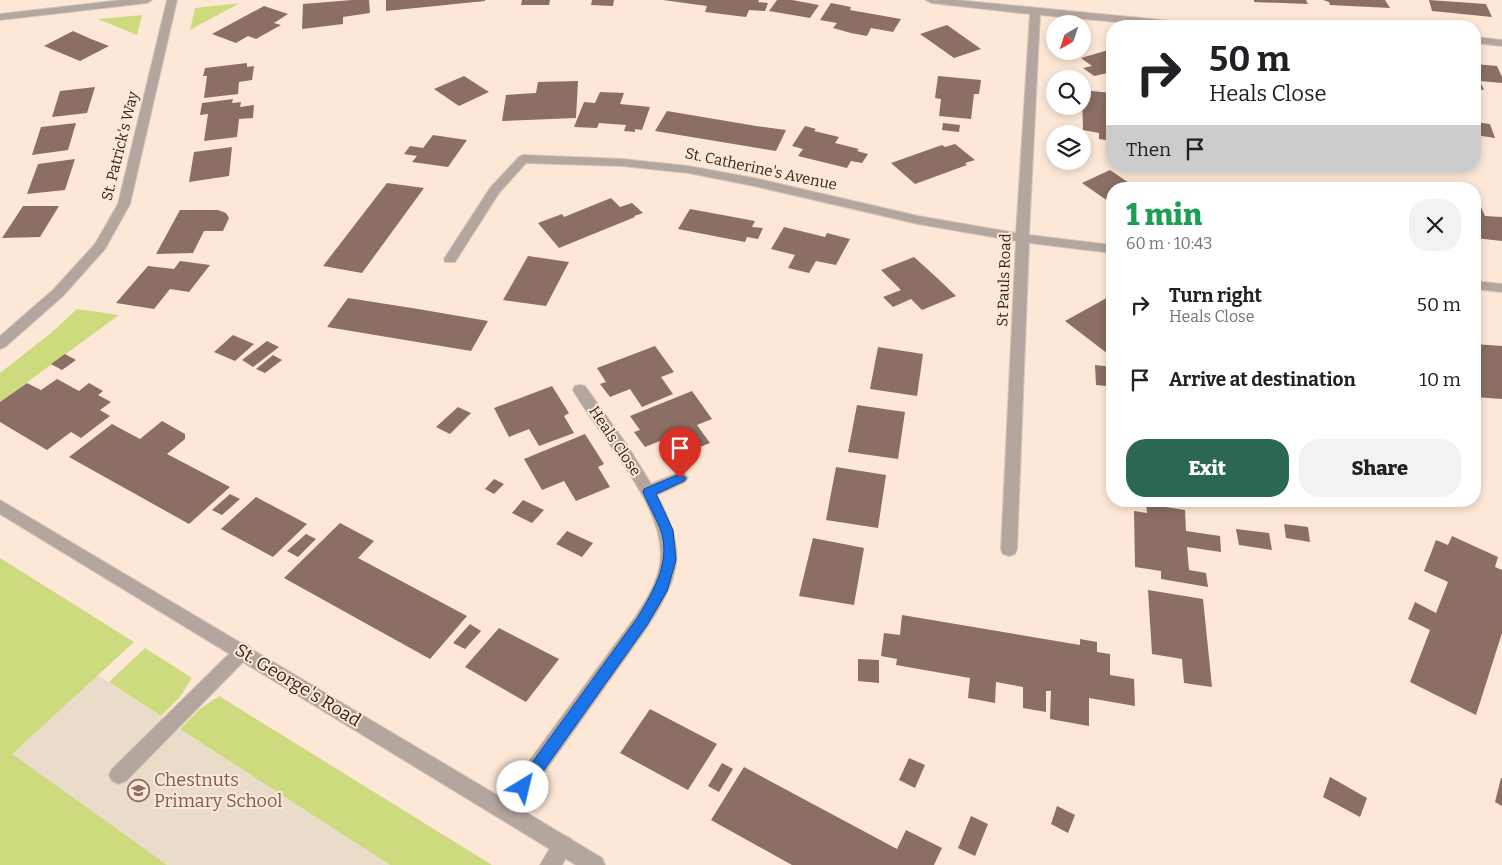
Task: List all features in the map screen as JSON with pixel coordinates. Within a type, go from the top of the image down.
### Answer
[{"type":"street","points":[[0,17],[146,0]]},
{"type":"street","name":"St. Patrick's Way","points":[[0,344],[58,293],[100,246],[124,204],[172,0]]},
{"type":"street","points":[[931,0],[1125,20]]},
{"type":"street","name":"St Pauls Road","points":[[1009,549],[1023,238],[1022,223],[1035,12]]},
{"type":"street","points":[[1481,41],[1502,43]]},
{"type":"street","name":"St. Catherine's Avenue","points":[[450,259],[494,191],[523,160],[592,160],[655,165],[714,174],[918,220],[1023,238],[1106,248]]},
{"type":"street","points":[[1481,286],[1502,288]]},
{"type":"street","name":"Heals Close","points":[[505,811],[642,621],[660,591],[670,560],[667,530],[649,492],[580,390]]},
{"type":"street","name":"Heals Close","points":[[649,492],[680,478]]},
{"type":"street","name":"St. George's Road","points":[[0,506],[595,865]]},
{"type":"street","points":[[120,775],[243,651]]},
{"type":"street","points":[[550,865],[563,845]]},
{"type":"shaded area","name":"Chestnuts Primary School","points":[[0,611],[180,729],[390,865],[0,865]]},
{"type":"green space","points":[[240,3],[190,30],[195,8]]},
{"type":"green space","points":[[142,15],[137,35],[98,19]]},
{"type":"green space","points":[[77,309],[119,315],[0,402],[0,373],[51,333]]},
{"type":"green space","points":[[0,558],[134,642],[12,754],[167,865],[0,865]]},
{"type":"green space","points":[[145,648],[192,678],[180,697],[161,716],[109,682]]},
{"type":"green space","points":[[219,696],[492,865],[390,865],[180,729],[200,709]]},
{"type":"building","points":[[369,0],[370,13],[343,17],[343,24],[302,29],[303,4]]},
{"type":"building","points":[[386,0],[485,0],[485,1],[386,11]]},
{"type":"building","points":[[522,0],[550,0],[549,5],[521,5]]},
{"type":"building","points":[[592,0],[614,0],[613,6],[591,5]]},
{"type":"building","points":[[663,0],[759,0],[758,2],[768,3],[765,11],[749,10],[746,17],[705,12],[707,6]]},
{"type":"building","points":[[777,0],[792,0],[819,5],[810,18],[769,11]]},
{"type":"building","points":[[1254,0],[1306,0],[1308,4],[1254,2]]},
{"type":"building","points":[[1323,0],[1385,0],[1390,8],[1330,5],[1329,2]]},
{"type":"building","points":[[1429,0],[1486,4],[1492,17],[1432,11]]},
{"type":"building","points":[[831,3],[851,7],[850,10],[901,19],[893,32],[871,28],[867,36],[851,33],[833,28],[837,23],[820,20]]},
{"type":"building","points":[[264,6],[288,14],[274,23],[281,25],[256,39],[248,36],[236,43],[212,34]]},
{"type":"building","points":[[947,25],[981,49],[954,58],[920,34]]},
{"type":"building","points":[[73,31],[109,46],[80,61],[44,46]]},
{"type":"building","points":[[1106,51],[1106,73],[1094,76],[1091,74],[1091,70],[1083,68],[1092,66],[1084,60],[1091,60],[1091,55]]},
{"type":"building","points":[[247,63],[247,67],[254,66],[252,80],[239,82],[238,94],[204,98],[207,76],[203,76],[205,68]]},
{"type":"building","points":[[1481,65],[1497,66],[1502,77],[1502,83],[1481,81]]},
{"type":"building","points":[[464,76],[489,92],[459,106],[434,89]]},
{"type":"building","points":[[938,76],[981,80],[979,94],[974,94],[971,119],[939,116],[941,99],[935,98]]},
{"type":"building","points":[[578,81],[576,118],[502,121],[506,95],[536,93],[538,82]]},
{"type":"building","points":[[95,87],[87,113],[52,117],[60,91]]},
{"type":"building","points":[[1091,91],[1106,92],[1106,140],[1099,139],[1099,133],[1091,132],[1091,125],[1083,125],[1083,115],[1091,115]]},
{"type":"building","points":[[600,92],[624,93],[620,104],[650,107],[642,130],[635,129],[635,132],[624,131],[626,125],[599,123],[597,128],[574,127],[584,102],[595,103]]},
{"type":"building","points":[[233,99],[232,103],[241,102],[240,107],[254,105],[253,118],[239,119],[237,137],[204,141],[208,114],[200,115],[202,103]]},
{"type":"building","points":[[667,111],[786,130],[776,151],[655,131]]},
{"type":"building","points":[[76,123],[68,150],[32,155],[41,127]]},
{"type":"building","points":[[943,123],[960,125],[959,132],[942,130]]},
{"type":"building","points":[[1481,123],[1490,124],[1495,138],[1481,136]]},
{"type":"building","points":[[805,126],[816,129],[814,131],[839,137],[835,143],[859,149],[857,151],[868,154],[862,163],[851,161],[847,168],[798,156],[803,149],[792,146]]},
{"type":"building","points":[[433,135],[467,140],[448,167],[412,162],[417,156],[404,154],[410,146],[423,148]]},
{"type":"building","points":[[955,144],[975,160],[965,163],[967,165],[915,184],[891,163],[942,145],[945,147]]},
{"type":"building","points":[[232,147],[229,176],[189,182],[194,152]]},
{"type":"building","points":[[75,159],[65,190],[27,194],[38,164]]},
{"type":"building","points":[[1106,172],[1113,172],[1128,182],[1106,182],[1106,200],[1082,183]]},
{"type":"building","points":[[387,183],[424,188],[362,273],[323,266]]},
{"type":"building","points":[[611,198],[620,207],[632,203],[643,213],[559,248],[538,223],[562,214],[564,217]]},
{"type":"building","points":[[23,206],[59,206],[40,237],[2,238]]},
{"type":"building","points":[[1481,207],[1485,216],[1502,217],[1502,241],[1481,239]]},
{"type":"building","points":[[690,209],[755,221],[752,227],[763,228],[758,239],[747,237],[745,242],[678,229]]},
{"type":"building","points":[[180,210],[218,210],[226,213],[229,218],[223,231],[204,231],[193,253],[156,254]]},
{"type":"building","points":[[784,227],[825,237],[827,233],[850,239],[836,265],[816,261],[809,273],[788,268],[795,255],[771,249]]},
{"type":"building","points":[[528,256],[569,262],[546,306],[503,300]]},
{"type":"building","points":[[914,257],[956,296],[922,310],[911,299],[893,307],[883,297],[901,290],[881,270]]},
{"type":"building","points":[[180,261],[210,265],[189,292],[170,289],[154,309],[116,303],[148,266],[174,269]]},
{"type":"building","points":[[348,298],[488,321],[471,351],[327,327]]},
{"type":"building","points":[[1106,298],[1106,352],[1065,321]]},
{"type":"building","points":[[233,335],[254,344],[235,361],[214,352]]},
{"type":"building","points":[[267,341],[279,347],[253,367],[242,360]]},
{"type":"building","points":[[1481,344],[1502,346],[1502,399],[1481,397]]},
{"type":"building","points":[[655,346],[674,372],[661,377],[673,394],[642,407],[630,389],[610,397],[600,384],[606,382],[597,368]]},
{"type":"building","points":[[878,347],[923,354],[917,396],[870,389]]},
{"type":"building","points":[[65,354],[76,360],[62,370],[51,364]]},
{"type":"building","points":[[273,355],[282,360],[265,373],[256,369]]},
{"type":"building","points":[[1095,365],[1106,366],[1106,386],[1096,385]]},
{"type":"building","points":[[57,379],[79,391],[89,383],[103,391],[98,395],[111,402],[100,410],[110,416],[81,438],[71,432],[47,450],[0,422],[0,402],[27,383],[41,390]]},
{"type":"building","points":[[552,386],[569,413],[564,416],[574,433],[539,446],[529,429],[509,437],[494,408]]},
{"type":"building","points":[[692,391],[712,419],[697,425],[710,443],[678,456],[665,439],[645,447],[634,432],[640,430],[630,416]]},
{"type":"building","points":[[857,405],[905,412],[898,459],[848,452]]},
{"type":"building","points":[[458,407],[471,413],[450,434],[436,427]]},
{"type":"building","points":[[162,421],[185,434],[185,439],[167,454],[230,487],[189,524],[69,457],[112,424],[140,439]]},
{"type":"building","points":[[585,434],[604,464],[598,467],[610,487],[576,501],[564,481],[542,490],[524,459]]},
{"type":"building","points":[[836,467],[886,475],[878,528],[826,520]]},
{"type":"building","points":[[494,479],[504,484],[494,494],[485,489]]},
{"type":"building","points":[[230,494],[240,499],[222,515],[212,510]]},
{"type":"building","points":[[256,497],[307,524],[273,557],[221,529]]},
{"type":"building","points":[[523,500],[544,510],[532,523],[512,513]]},
{"type":"building","points":[[1146,507],[1185,510],[1186,531],[1220,536],[1221,552],[1187,547],[1189,570],[1206,573],[1208,587],[1161,579],[1161,571],[1135,567],[1134,511],[1147,513]]},
{"type":"building","points":[[340,523],[374,541],[358,558],[467,616],[430,659],[284,578]]},
{"type":"building","points":[[1284,524],[1308,527],[1310,542],[1286,538]]},
{"type":"building","points":[[1236,529],[1269,533],[1272,550],[1239,545]]},
{"type":"building","points":[[567,531],[593,543],[582,557],[556,544]]},
{"type":"building","points":[[306,534],[316,539],[298,557],[287,551]]},
{"type":"building","points":[[1452,536],[1498,557],[1495,567],[1502,570],[1502,633],[1476,715],[1410,682],[1430,630],[1408,619],[1415,602],[1436,613],[1448,582],[1424,571],[1436,540],[1448,545]]},
{"type":"building","points":[[813,538],[864,548],[854,605],[799,596]]},
{"type":"building","points":[[1148,590],[1203,599],[1212,687],[1184,683],[1182,659],[1152,654]]},
{"type":"building","points":[[902,615],[1080,645],[1080,639],[1097,642],[1097,652],[1110,654],[1110,675],[1134,679],[1135,706],[1089,698],[1089,726],[1050,719],[1051,691],[1046,691],[1046,712],[1023,708],[1023,687],[996,682],[995,703],[968,698],[970,678],[896,665],[897,659],[881,656],[884,633],[900,635]]},
{"type":"building","points":[[470,624],[481,631],[465,649],[453,643]]},
{"type":"building","points":[[499,628],[559,659],[526,702],[465,667]]},
{"type":"building","points":[[858,659],[879,660],[879,683],[858,681]]},
{"type":"building","points":[[650,709],[717,744],[688,790],[620,753]]},
{"type":"building","points":[[909,758],[925,765],[915,788],[899,780]]},
{"type":"building","points":[[722,763],[733,769],[719,792],[708,786]]},
{"type":"building","points":[[744,767],[897,849],[906,830],[942,848],[934,865],[792,865],[711,820]]},
{"type":"building","points":[[1330,777],[1367,798],[1360,817],[1323,797]]},
{"type":"building","points":[[1502,778],[1502,806],[1495,802]]},
{"type":"building","points":[[1057,806],[1075,815],[1068,833],[1051,824]]},
{"type":"building","points":[[971,816],[988,824],[975,856],[958,848]]},
{"type":"place","name":"Chestnuts Primary School","points":[[138,790]]},
{"type":"route","points":[[523,787],[642,621],[660,591],[670,560],[667,530],[649,492],[680,478]]}]
